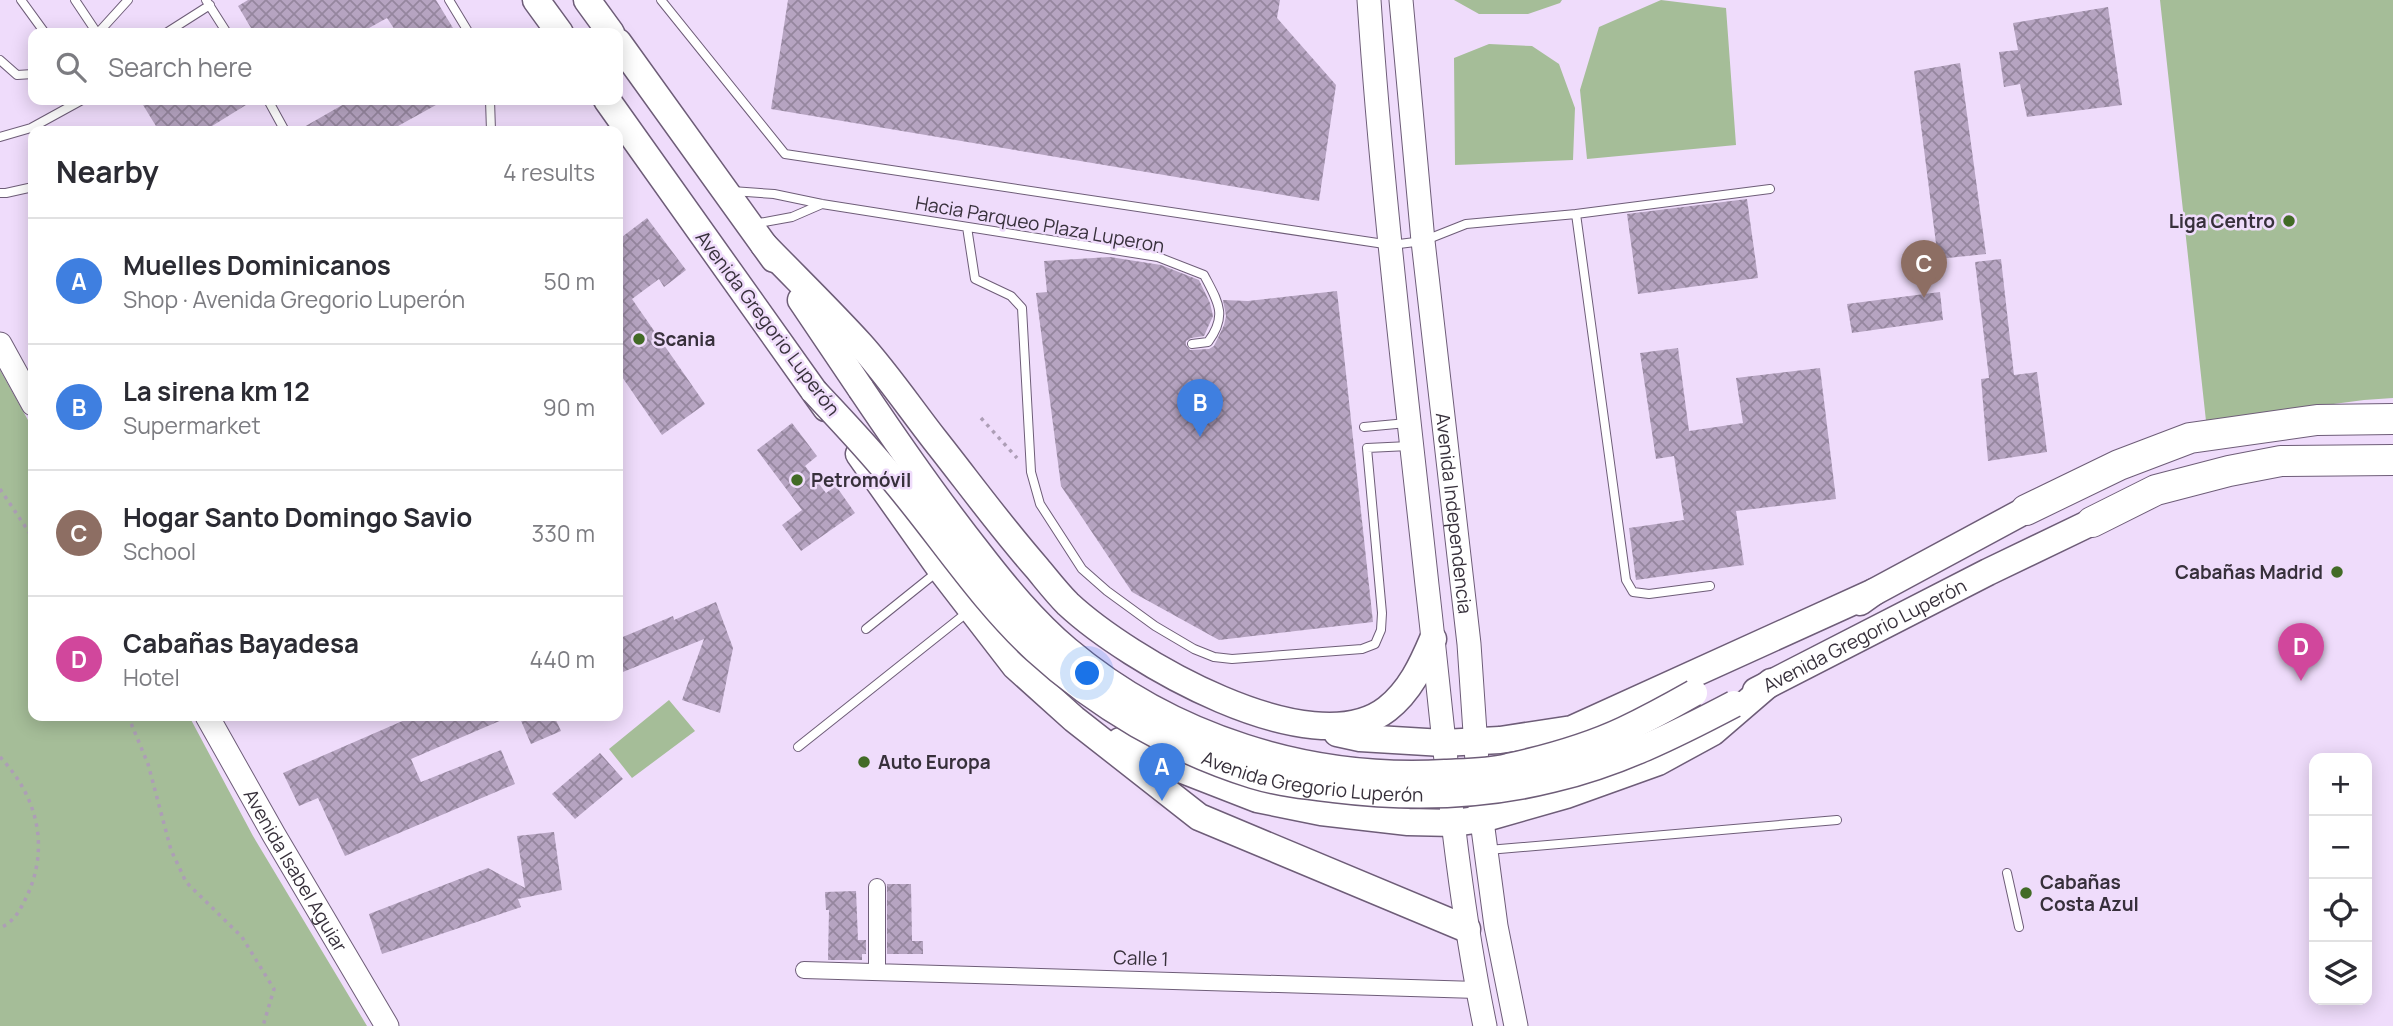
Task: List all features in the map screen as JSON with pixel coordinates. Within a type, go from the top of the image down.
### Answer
[{"type":"highway","points":[[2026,510],[2119,465],[2190,438],[2317,420],[2393,419]]},
{"type":"highway","points":[[2092,522],[2156,490],[2281,461],[2315,448],[2393,433]]},
{"type":"highway","points":[[2026,510],[2169,459],[2282,439],[2315,448],[2393,460]]},
{"type":"highway","points":[[2092,522],[2248,485],[2362,475],[2393,475]]},
{"type":"main road","points":[[536,0],[556,28]]},
{"type":"main road","points":[[587,0],[607,28]]},
{"type":"main road","name":"Avenida Independencia","points":[[1369,0],[1391,245],[1443,743],[1467,929],[1485,1026]]},
{"type":"main road","name":"Avenida Independencia","points":[[1401,0],[1423,241],[1464,600],[1485,850],[1496,926],[1516,1026]]},
{"type":"main road","name":"Avenida Gregorio Luperón","points":[[623,49],[757,235],[932,494],[1016,601],[1065,649],[1111,685],[1170,719],[1247,750],[1326,767],[1382,774],[1419,775],[1493,769],[1547,757],[1621,731],[1819,632],[1874,592],[2026,510]]},
{"type":"main road","name":"Avenida Gregorio Luperón","points":[[611,105],[814,391],[888,472],[1003,618],[1085,691],[1127,719],[1212,761],[1245,772],[1306,786],[1372,794],[1421,796],[1506,789],[1553,779],[1617,760],[1671,737],[1771,682],[2092,522]]},
{"type":"main road","points":[[757,235],[861,345],[1004,529],[1068,604],[1126,649],[1187,684],[1233,704],[1303,725],[1360,738],[1443,743],[1500,740],[1572,729],[1874,592]]},
{"type":"main road","points":[[0,344],[28,395]]},
{"type":"main road","points":[[814,391],[940,570],[1015,666],[1074,719],[1199,817],[1467,929]]},
{"type":"main road","points":[[1303,725],[1360,723],[1387,710],[1407,689],[1422,666],[1433,639]]},
{"type":"main road","points":[[1074,719],[1163,762],[1257,799],[1321,812],[1408,822],[1454,823],[1482,819],[1566,795],[1658,762],[1713,732],[1771,682]]},
{"type":"main road","name":"Avenida Isabel Aguiar","points":[[210,721],[387,1026]]},
{"type":"street","points":[[877,887],[877,971]]},
{"type":"street","name":"Calle 1","points":[[804,970],[1478,989]]},
{"type":"lane","points":[[20,0],[41,28]]},
{"type":"lane","points":[[75,0],[94,28]]},
{"type":"lane","points":[[102,28],[128,0]]},
{"type":"lane","points":[[449,0],[466,28]]},
{"type":"lane","points":[[661,0],[785,154],[1391,245],[1423,241],[1466,224],[1576,214],[1770,189]]},
{"type":"lane","points":[[173,28],[208,2],[224,28]]},
{"type":"lane","points":[[0,60],[17,75],[28,74]]},
{"type":"lane","points":[[40,126],[74,105]]},
{"type":"lane","points":[[271,105],[282,126]]},
{"type":"lane","points":[[490,105],[491,126]]},
{"type":"lane","points":[[0,136],[28,131]]},
{"type":"lane","name":"Hacia Parqueo Plaza Luperon","points":[[725,190],[774,194],[1158,257],[1205,275],[1221,309],[1216,331],[1208,342],[1192,344]]},
{"type":"lane","points":[[0,193],[28,191]]},
{"type":"lane","points":[[757,235],[822,204]]},
{"type":"lane","points":[[1576,214],[1626,580],[1633,592],[1649,594],[1710,586]]},
{"type":"lane","points":[[967,227],[975,279],[1011,296],[1022,308],[1031,472],[1040,504],[1082,569],[1155,626],[1194,649],[1214,657],[1245,658],[1363,649],[1375,644],[1381,630],[1382,613],[1367,448],[1412,446]]},
{"type":"lane","points":[[1364,427],[1410,422]]},
{"type":"lane","points":[[866,629],[940,570]]},
{"type":"lane","points":[[798,747],[971,609]]},
{"type":"lane","points":[[1485,850],[1837,820]]},
{"type":"lane","points":[[2007,873],[2019,927]]},
{"type":"path","points":[[981,418],[1031,472]]},
{"type":"path","points":[[0,489],[28,531]]},
{"type":"path","points":[[130,721],[148,764],[171,850],[186,881],[242,937],[274,989],[263,1026]]},
{"type":"path","points":[[0,757],[26,789],[38,827],[39,862],[18,914],[0,928]]},
{"type":"green space","points":[[1454,0],[1562,0],[1528,14],[1479,14]]},
{"type":"green space","points":[[1661,0],[1726,8],[1736,145],[1587,159],[1580,90],[1599,27]]},
{"type":"green space","name":"Liga Centro","points":[[2160,0],[2393,0],[2393,398],[2206,421]]},
{"type":"green space","points":[[1489,44],[1532,46],[1559,64],[1575,108],[1573,160],[1455,165],[1454,58]]},
{"type":"green space","points":[[0,370],[28,420],[28,721],[192,721],[253,836],[367,1026],[0,1026]]},
{"type":"green space","points":[[669,700],[695,731],[632,778],[609,749]]},
{"type":"building","points":[[248,0],[436,0],[453,28],[394,28],[387,18],[369,28],[251,28],[238,6]]},
{"type":"building","points":[[788,0],[1280,0],[1277,18],[1336,85],[1319,201],[771,109]]},
{"type":"building","points":[[2108,7],[2122,105],[2027,117],[2020,84],[2004,87],[1999,52],[2018,50],[2013,23]]},
{"type":"building","points":[[1960,63],[1986,254],[1938,259],[1914,71]]},
{"type":"building","points":[[143,105],[246,105],[212,126],[156,126]]},
{"type":"building","points":[[342,105],[436,105],[398,126],[306,126]]},
{"type":"building","points":[[1747,199],[1758,278],[1638,294],[1627,214]]},
{"type":"building","name":"Scania","points":[[647,218],[686,270],[664,287],[659,279],[632,299],[705,404],[662,435],[623,378],[623,236]]},
{"type":"building","points":[[1110,257],[1161,265],[1199,280],[1213,316],[1204,336],[1186,341],[1190,350],[1209,349],[1214,346],[1226,316],[1223,300],[1248,301],[1337,291],[1373,622],[1219,640],[1132,592],[1061,486],[1036,293],[1047,292],[1044,261]]},
{"type":"building","points":[[2001,259],[2014,375],[2037,372],[2047,452],[1988,461],[1981,379],[1989,378],[1975,262]]},
{"type":"building","points":[[1940,292],[1943,320],[1852,333],[1847,304]]},
{"type":"building","points":[[1678,348],[1689,431],[1743,423],[1736,378],[1820,368],[1836,499],[1736,511],[1744,565],[1636,580],[1629,528],[1684,520],[1674,456],[1656,459],[1640,353]]},
{"type":"building","points":[[792,423],[817,456],[805,466],[826,493],[836,486],[855,513],[801,551],[782,525],[802,510],[757,450]]},
{"type":"building","points":[[716,602],[733,648],[720,713],[682,700],[704,639],[623,672],[623,637],[673,616],[674,620]]},
{"type":"building","points":[[403,721],[499,721],[411,759],[421,782],[501,750],[515,784],[345,856],[318,798],[299,806],[283,773]]},
{"type":"building","points":[[521,721],[556,721],[561,731],[531,744]]},
{"type":"building","points":[[600,753],[623,779],[575,819],[552,794]]},
{"type":"building","points":[[554,832],[562,890],[518,899],[521,907],[382,954],[369,914],[488,868],[525,888],[517,836]]},
{"type":"building","points":[[887,884],[911,884],[912,941],[923,941],[923,954],[887,954]]},
{"type":"building","points":[[856,891],[858,940],[866,940],[866,954],[862,954],[862,960],[828,960],[829,910],[826,910],[825,892]]},
{"type":"place","name":"Liga Centro","points":[[2289,221]]},
{"type":"place","name":"Hogar Santo Domingo Savio","points":[[1924,298]]},
{"type":"place","name":"Scania","points":[[639,339]]},
{"type":"place","name":"La sirena km 12","points":[[1200,437]]},
{"type":"place","name":"Petromóvil","points":[[797,480]]},
{"type":"place","name":"Cabañas Madrid","points":[[2337,572]]},
{"type":"place","name":"Cabañas Bayadesa","points":[[2301,681]]},
{"type":"place","name":"Auto Europa","points":[[864,762]]},
{"type":"place","name":"Muelles Dominicanos","points":[[1162,801]]},
{"type":"place","name":"Cabañas Costa Azul","points":[[2026,893]]}]
